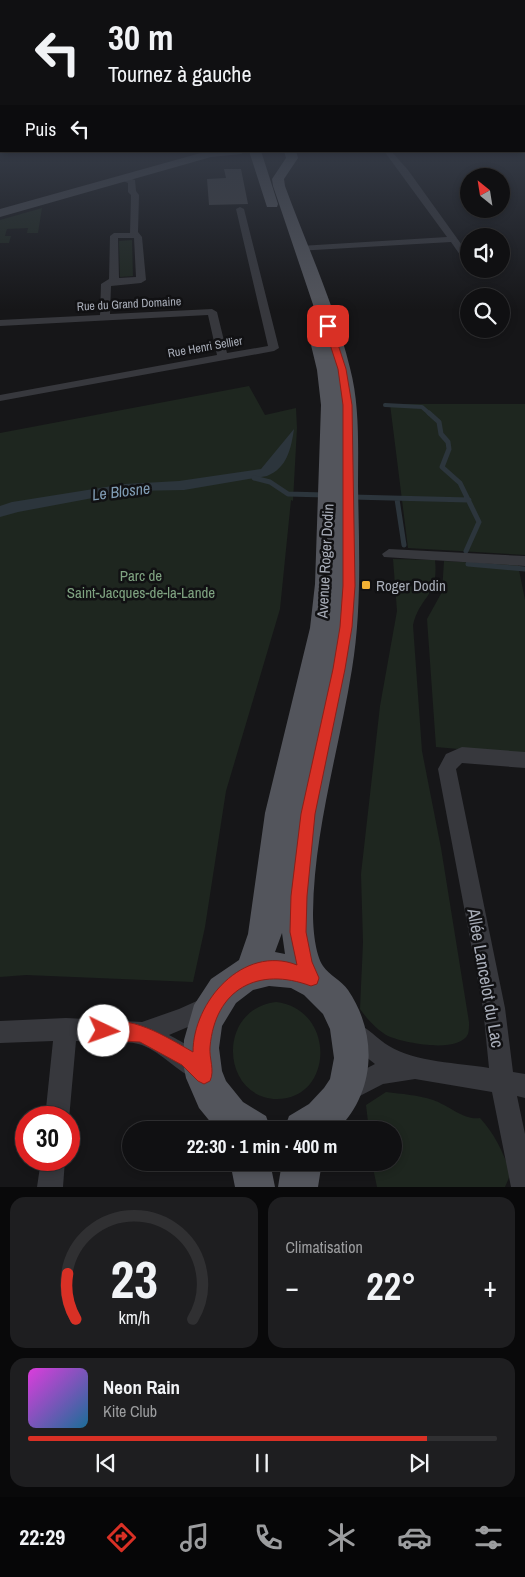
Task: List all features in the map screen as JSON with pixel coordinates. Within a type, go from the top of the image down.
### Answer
[{"type":"main road","points":[[0,213],[48,199]]},
{"type":"main road","name":"Avenue Roger Dodin","points":[[274,199],[342,369],[348,405],[339,449]]},
{"type":"main road","name":"Avenue Roger Dodin","points":[[282,199],[294,253]]},
{"type":"main road","name":"Avenue Roger Dodin","points":[[309,317],[319,344],[339,449],[339,534],[346,627],[313,784],[298,905],[298,932],[304,963],[311,978]]},
{"type":"main road","name":"Avenue Roger Dodin","points":[[251,974],[265,934],[280,813],[322,628],[327,584],[339,534]]},
{"type":"main road","points":[[235,1121],[214,1098],[204,1075],[201,1049],[205,1024],[216,1002],[232,985],[251,974],[281,969],[311,978],[334,999],[349,1028],[352,1062],[342,1094],[330,1112],[318,1121]]},
{"type":"main road","points":[[252,1171],[255,1187]]},
{"type":"main road","points":[[298,1187],[301,1171]]},
{"type":"street","points":[[105,318],[106,284],[114,281],[141,280],[136,235],[135,199]]},
{"type":"street","points":[[425,199],[460,249]]},
{"type":"street","name":"Rue Henri Sellier","points":[[0,398],[274,348],[240,209]]},
{"type":"street","points":[[114,281],[114,236],[136,235]]},
{"type":"street","points":[[294,253],[453,239]]},
{"type":"street","name":"Rue du Grand Domaine","points":[[0,323],[212,312],[223,357]]},
{"type":"street","points":[[389,554],[525,561]]},
{"type":"street","name":"Allée Lancelot du Lac","points":[[524,1187],[514,1085],[494,1008],[447,768],[448,762],[462,755],[525,760]]},
{"type":"street","points":[[0,1032],[66,1029],[142,1033],[183,1020],[216,1002]]},
{"type":"street","points":[[349,1028],[383,1056],[416,1068],[514,1085]]},
{"type":"street","points":[[58,1106],[66,1029]]},
{"type":"street","points":[[142,1033],[188,1059],[204,1075]]},
{"type":"street","points":[[342,1094],[358,1083],[382,1073],[416,1068]]},
{"type":"street","points":[[50,1187],[52,1171]]},
{"type":"green space","points":[[42,208],[38,233],[27,233],[28,228],[7,229],[5,236],[11,236],[9,243],[0,243],[0,220]]},
{"type":"green space","points":[[132,240],[133,276],[120,277],[119,241]]},
{"type":"green space","name":"Parc de Saint-Jacques-de-la-Lande","points":[[249,386],[265,415],[296,408],[297,428],[293,501],[291,500],[280,609],[226,791],[205,927],[193,982],[26,975],[0,977],[0,433]]},
{"type":"green space","points":[[390,404],[525,404],[525,555],[408,548]]},
{"type":"green space","points":[[393,559],[435,560],[432,589],[420,607],[413,625],[422,751],[441,848],[469,1022],[468,1034],[463,1040],[454,1044],[418,1044],[396,1039],[380,1031],[360,1009],[363,942],[361,874],[380,706],[397,611]]},
{"type":"green space","points":[[444,561],[518,565],[525,600],[525,755],[436,747],[427,619],[442,592]]},
{"type":"green space","points":[[276,1002],[296,1008],[309,1020],[318,1036],[320,1053],[318,1070],[309,1085],[296,1095],[277,1099],[258,1095],[245,1084],[236,1070],[233,1053],[235,1036],[243,1020],[257,1008]]},
{"type":"green space","points":[[386,1092],[427,1098],[439,1102],[462,1115],[480,1118],[502,1151],[511,1173],[505,1187],[377,1187],[374,1171],[402,1171],[402,1121],[368,1121],[366,1105]]},
{"type":"water","points":[[294,429],[284,463],[274,473],[267,476],[184,490],[130,491],[0,517],[0,506],[12,502],[125,484],[179,481],[261,469]]},
{"type":"building","points":[[209,199],[247,199],[248,204],[209,205]]},
{"type":"waterway","name":"Le Blosne","points":[[385,405],[422,407],[430,414]]},
{"type":"waterway","name":"Le Blosne","points":[[429,413],[439,422],[441,434],[448,442],[449,449],[442,467],[460,483],[468,500]]},
{"type":"waterway","name":"Le Blosne","points":[[254,478],[270,482],[288,494],[325,495]]},
{"type":"waterway","name":"Le Blosne","points":[[352,497],[468,500]]},
{"type":"waterway","name":"Le Blosne","points":[[397,499],[404,545]]},
{"type":"waterway","name":"Le Blosne","points":[[466,551],[479,522],[468,500]]},
{"type":"waterway","name":"Le Blosne","points":[[468,564],[525,569]]},
{"type":"place","name":"Roger Dodin","points":[[366,585]]},
{"type":"route","points":[[104,1031],[142,1033],[178,1052],[204,1075],[201,1049],[202,1036],[210,1013],[223,993],[241,979],[261,971],[281,969],[311,978],[304,963],[298,932],[299,896],[308,814],[339,669],[346,627],[349,586],[348,405],[342,369],[328,326]]}]
